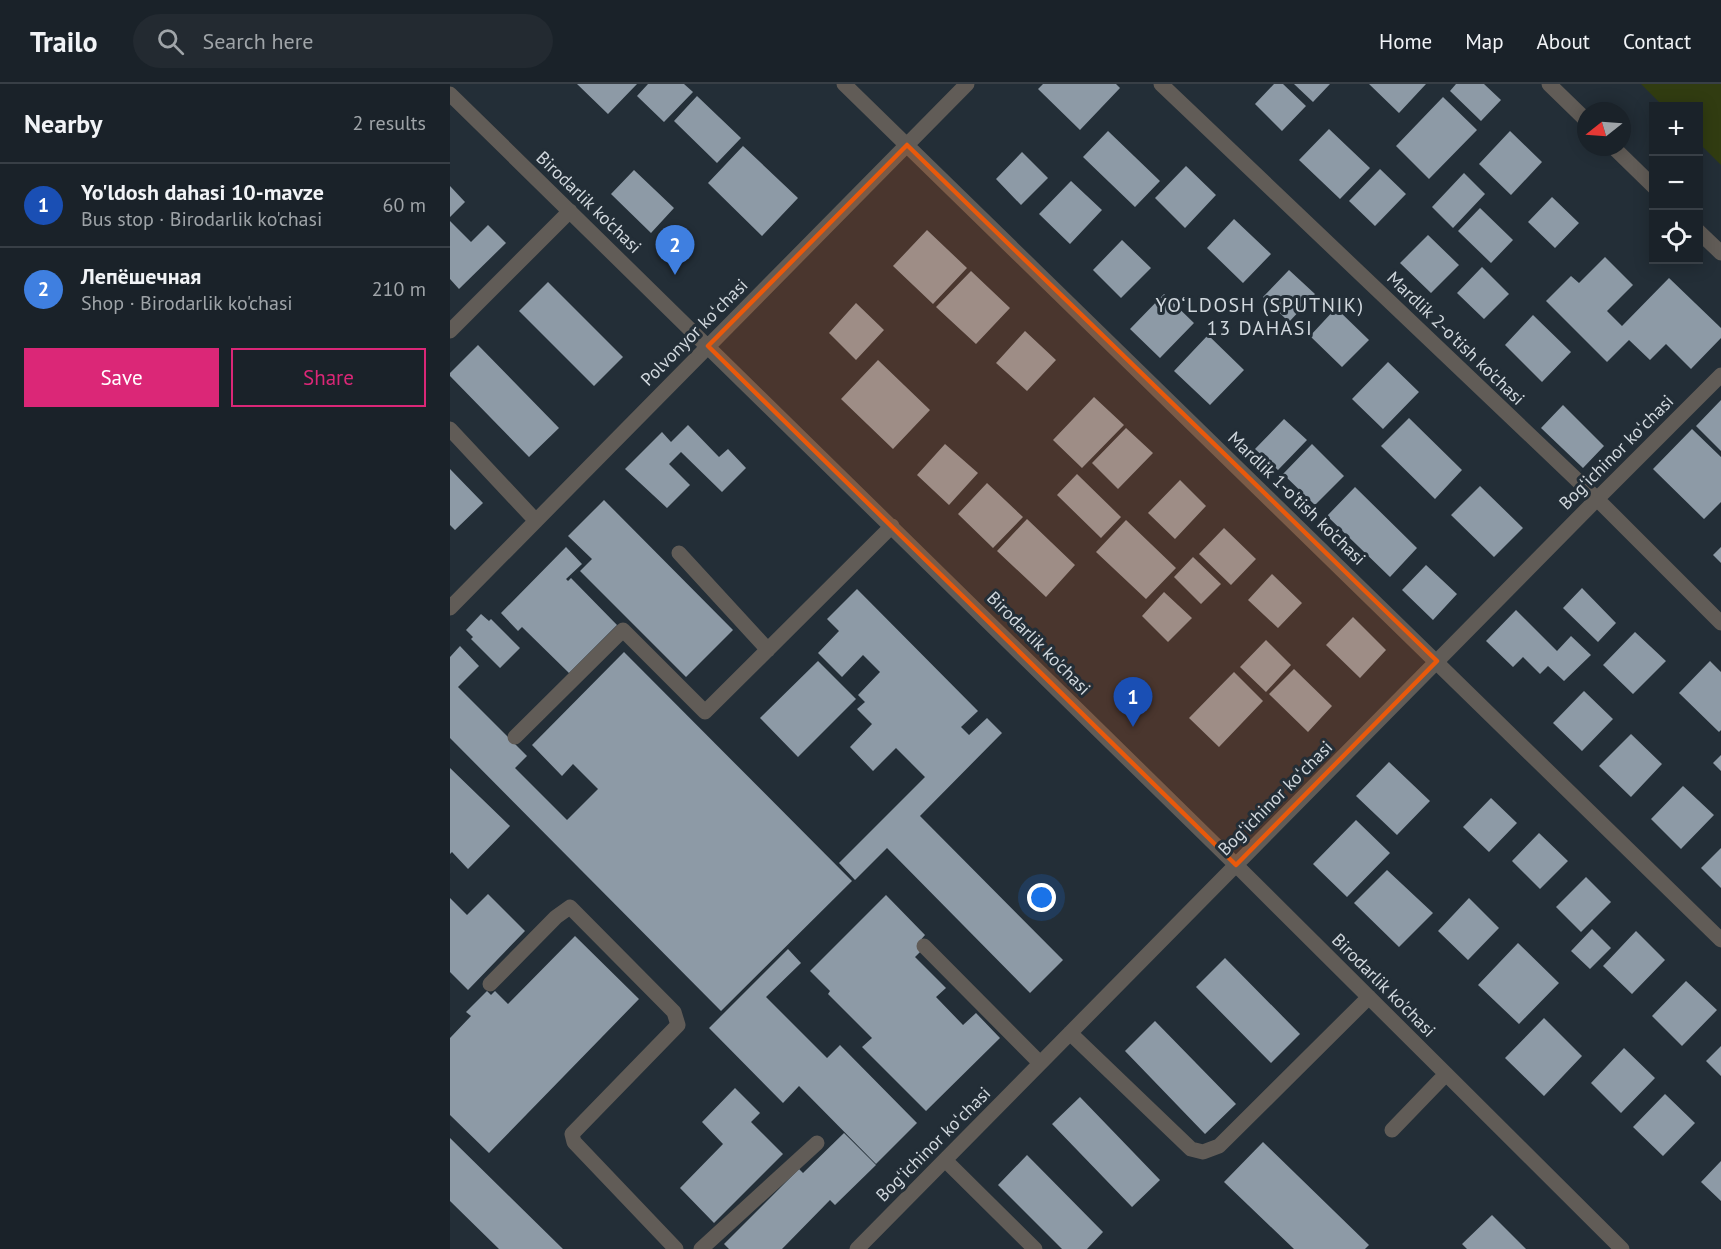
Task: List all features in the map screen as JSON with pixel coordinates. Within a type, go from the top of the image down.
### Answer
[{"type":"street","name":"Mardlik 1-o'tish ko'chasi","points":[[844,84],[1721,939]]},
{"type":"street","name":"Polvonyor koʻchasi","points":[[450,608],[967,84]]},
{"type":"street","name":"Mardlik 2-o'tish ko'chasi","points":[[1161,84],[1597,499],[1721,623]]},
{"type":"street","points":[[1549,84],[1577,111]]},
{"type":"street","name":"Birodarlik ko'chasi","points":[[450,94],[1236,865],[1622,1249]]},
{"type":"street","points":[[1622,156],[1649,183]]},
{"type":"street","points":[[450,331],[570,211]]},
{"type":"street","points":[[1703,236],[1721,253]]},
{"type":"street","name":"Bogʻichinor koʻchasi","points":[[857,1249],[1721,375]]},
{"type":"street","points":[[450,429],[536,521]]},
{"type":"street","points":[[515,737],[622,630],[705,712],[892,526]]},
{"type":"street","points":[[679,553],[768,650]]},
{"type":"street","points":[[490,984],[556,917],[570,907],[674,1012],[678,1025],[572,1134],[574,1142],[676,1249]]},
{"type":"street","points":[[924,946],[1040,1063]]},
{"type":"street","points":[[1070,1032],[1191,1149],[1203,1152],[1219,1146],[1369,997]]},
{"type":"street","points":[[1392,1130],[1446,1074]]},
{"type":"street","points":[[701,1249],[817,1143]]},
{"type":"street","points":[[945,1160],[1035,1249]]},
{"type":"highlighted area","points":[[907,145],[1437,661],[1236,865],[708,346]]},
{"type":"green space","points":[[1641,84],[1721,84],[1721,165],[1703,147],[1703,102],[1659,102]]},
{"type":"building","points":[[577,84],[637,84],[608,114]]},
{"type":"building","points":[[648,84],[684,84],[693,92],[664,122],[637,96]]},
{"type":"building","points":[[1043,84],[1116,84],[1120,88],[1080,130],[1038,89]]},
{"type":"building","points":[[1274,84],[1283,84],[1306,106],[1282,131],[1255,104]]},
{"type":"building","points":[[1294,84],[1330,84],[1313,102]]},
{"type":"building","points":[[1369,84],[1426,84],[1399,113]]},
{"type":"building","points":[[1456,84],[1484,84],[1501,100],[1481,121],[1450,91]]},
{"type":"building","points":[[697,96],[741,138],[717,163],[674,121]]},
{"type":"building","points":[[1443,97],[1477,130],[1429,179],[1396,146]]},
{"type":"building","points":[[1329,129],[1370,168],[1340,199],[1299,160]]},
{"type":"building","points":[[1108,131],[1160,181],[1135,207],[1083,157]]},
{"type":"building","points":[[1510,131],[1542,162],[1511,195],[1479,164]]},
{"type":"building","points":[[743,146],[798,198],[762,236],[708,183]]},
{"type":"building","points":[[1022,152],[1048,178],[1021,205],[996,179]]},
{"type":"building","points":[[1186,166],[1216,195],[1185,228],[1155,198]]},
{"type":"building","points":[[1380,169],[1406,194],[1375,226],[1349,201]]},
{"type":"building","points":[[634,170],[674,208],[651,233],[611,194]]},
{"type":"building","points":[[1464,173],[1485,194],[1453,228],[1432,207]]},
{"type":"building","points":[[1071,181],[1102,210],[1070,244],[1039,214]]},
{"type":"building","points":[[450,186],[465,202],[450,217]]},
{"type":"building","points":[[1552,197],[1579,223],[1555,248],[1528,222]]},
{"type":"building","points":[[1480,208],[1513,240],[1491,263],[1458,231]]},
{"type":"building","points":[[1234,219],[1271,254],[1243,283],[1207,248]]},
{"type":"building","points":[[450,221],[471,242],[488,225],[506,243],[459,289],[450,279]]},
{"type":"building","points":[[927,230],[967,268],[933,304],[893,266]]},
{"type":"building","points":[[1428,235],[1459,265],[1431,293],[1400,263]]},
{"type":"building","points":[[1122,240],[1151,268],[1121,298],[1093,270]]},
{"type":"building","points":[[1605,257],[1633,285],[1607,311],[1622,326],[1669,278],[1721,328],[1721,338],[1691,369],[1666,344],[1650,360],[1629,340],[1607,362],[1546,301],[1571,276],[1579,283]]},
{"type":"building","points":[[1482,267],[1509,294],[1484,319],[1457,293]]},
{"type":"building","points":[[1289,270],[1315,294],[1289,322],[1263,297]]},
{"type":"building","points":[[971,271],[1010,308],[976,344],[936,307]]},
{"type":"building","points":[[548,282],[623,357],[594,386],[519,311]]},
{"type":"building","points":[[1164,294],[1194,323],[1160,358],[1130,329]]},
{"type":"building","points":[[856,303],[884,330],[856,360],[829,333]]},
{"type":"building","points":[[1336,308],[1369,340],[1342,367],[1310,336]]},
{"type":"building","points":[[1533,315],[1571,352],[1542,382],[1505,345]]},
{"type":"building","points":[[1025,331],[1056,360],[1027,391],[996,363]]},
{"type":"building","points":[[1208,335],[1244,370],[1210,405],[1174,371]]},
{"type":"building","points":[[478,345],[559,428],[529,457],[450,376],[450,373]]},
{"type":"building","points":[[878,360],[930,410],[893,449],[841,399]]},
{"type":"building","points":[[1388,362],[1419,392],[1383,429],[1352,399]]},
{"type":"building","points":[[1094,397],[1124,425],[1082,468],[1053,440]]},
{"type":"building","points":[[1721,400],[1721,451],[1696,426]]},
{"type":"building","points":[[1563,405],[1604,446],[1583,468],[1541,428]]},
{"type":"building","points":[[1409,418],[1462,470],[1435,499],[1381,446]]},
{"type":"building","points":[[1284,419],[1307,440],[1278,470],[1255,449]]},
{"type":"building","points":[[688,425],[719,457],[728,449],[746,468],[722,492],[681,452],[669,464],[690,485],[667,508],[625,469],[662,432],[671,442]]},
{"type":"building","points":[[1126,428],[1153,453],[1118,489],[1092,463]]},
{"type":"building","points":[[1692,429],[1721,457],[1721,502],[1704,519],[1653,469]]},
{"type":"building","points":[[945,444],[978,473],[949,505],[917,475]]},
{"type":"building","points":[[1312,444],[1344,476],[1315,505],[1283,474]]},
{"type":"building","points":[[450,469],[483,503],[455,530],[450,525]]},
{"type":"building","points":[[1077,474],[1121,517],[1101,538],[1057,495]]},
{"type":"building","points":[[1180,480],[1206,506],[1175,539],[1148,513]]},
{"type":"building","points":[[987,483],[1023,517],[993,548],[958,514]]},
{"type":"building","points":[[1480,486],[1523,528],[1494,557],[1451,515]]},
{"type":"building","points":[[1355,487],[1417,548],[1390,577],[1327,516]]},
{"type":"building","points":[[604,500],[733,630],[686,677],[580,571],[592,559],[568,536]]},
{"type":"building","points":[[1027,519],[1075,565],[1046,597],[997,551]]},
{"type":"building","points":[[1126,520],[1176,568],[1146,599],[1096,552]]},
{"type":"building","points":[[1224,528],[1256,559],[1231,585],[1199,554]]},
{"type":"building","points":[[566,547],[582,564],[566,579],[568,581],[571,578],[617,625],[569,673],[522,627],[518,631],[501,613]]},
{"type":"building","points":[[1721,547],[1721,563],[1713,555]]},
{"type":"building","points":[[1193,557],[1221,584],[1201,604],[1174,577]]},
{"type":"building","points":[[1426,565],[1457,594],[1433,620],[1402,590]]},
{"type":"building","points":[[1272,574],[1302,603],[1278,628],[1248,600]]},
{"type":"building","points":[[1582,588],[1616,623],[1598,642],[1563,608]]},
{"type":"building","points":[[857,589],[978,711],[961,727],[969,735],[987,718],[1002,733],[920,816],[1063,960],[1030,993],[887,848],[855,880],[839,863],[925,777],[896,748],[873,771],[850,747],[872,724],[857,709],[865,702],[858,695],[880,672],[863,655],[842,677],[818,653],[839,631],[827,619]]},
{"type":"building","points":[[1164,592],[1192,618],[1168,642],[1142,616]]},
{"type":"building","points":[[1516,610],[1557,651],[1571,636],[1591,655],[1564,681],[1548,666],[1540,674],[1523,657],[1513,667],[1486,641]]},
{"type":"building","points":[[481,614],[489,621],[491,619],[520,648],[500,668],[471,639],[473,637],[466,630]]},
{"type":"building","points":[[1353,617],[1386,650],[1360,678],[1326,645]]},
{"type":"building","points":[[1635,632],[1666,661],[1633,694],[1603,665]]},
{"type":"building","points":[[1266,640],[1291,665],[1266,692],[1240,667]]},
{"type":"building","points":[[460,646],[479,666],[458,687],[527,756],[515,768],[567,820],[598,789],[573,764],[562,776],[532,745],[624,652],[852,881],[721,1011],[450,738],[450,657]]},
{"type":"building","points":[[818,661],[856,699],[798,757],[760,718]]},
{"type":"building","points":[[1710,661],[1721,672],[1721,730],[1719,732],[1679,693]]},
{"type":"building","points":[[1294,669],[1332,706],[1308,732],[1269,694]]},
{"type":"building","points":[[1234,672],[1263,701],[1219,747],[1189,718]]},
{"type":"building","points":[[1584,691],[1613,719],[1582,751],[1553,723]]},
{"type":"building","points":[[1631,734],[1662,764],[1631,797],[1599,766]]},
{"type":"building","points":[[1721,755],[1721,771],[1713,763]]},
{"type":"building","points":[[1389,762],[1430,801],[1397,835],[1356,796]]},
{"type":"building","points":[[450,768],[510,826],[468,869],[452,852],[450,854]]},
{"type":"building","points":[[1683,786],[1714,815],[1681,849],[1651,819]]},
{"type":"building","points":[[1491,798],[1517,823],[1489,852],[1463,827]]},
{"type":"building","points":[[1356,820],[1390,853],[1347,897],[1313,864]]},
{"type":"building","points":[[1539,833],[1568,861],[1540,889],[1512,861]]},
{"type":"building","points":[[1721,848],[1721,888],[1701,868]]},
{"type":"building","points":[[1387,870],[1433,913],[1399,947],[1354,903]]},
{"type":"building","points":[[1586,877],[1611,902],[1581,932],[1556,907]]},
{"type":"building","points":[[488,894],[525,931],[468,990],[450,972],[450,898],[467,915]]},
{"type":"building","points":[[886,895],[925,935],[918,943],[924,948],[915,957],[946,988],[936,997],[963,1025],[976,1013],[1000,1038],[926,1111],[862,1047],[872,1038],[828,994],[830,991],[810,971]]},
{"type":"building","points":[[1469,898],[1499,928],[1468,960],[1438,931]]},
{"type":"building","points":[[1592,929],[1611,948],[1590,969],[1571,951]]},
{"type":"building","points":[[1636,931],[1665,960],[1632,994],[1603,966]]},
{"type":"building","points":[[575,936],[639,999],[489,1153],[450,1115],[450,1038],[471,1016],[466,1012],[487,991],[491,995],[495,991],[508,1004]]},
{"type":"building","points":[[1518,943],[1559,983],[1519,1024],[1478,985]]},
{"type":"building","points":[[788,949],[801,963],[766,997],[827,1058],[840,1045],[917,1123],[876,1164],[799,1086],[783,1103],[709,1028]]},
{"type":"building","points":[[1225,958],[1300,1034],[1271,1063],[1196,987]]},
{"type":"building","points":[[1686,981],[1717,1010],[1682,1046],[1652,1016]]},
{"type":"building","points":[[1544,1018],[1582,1056],[1544,1096],[1505,1058]]},
{"type":"building","points":[[1155,1021],[1236,1104],[1205,1134],[1125,1051]]},
{"type":"building","points":[[1721,1046],[1721,1076],[1706,1061]]},
{"type":"building","points":[[1624,1048],[1655,1078],[1621,1113],[1591,1083]]},
{"type":"building","points":[[735,1088],[760,1113],[751,1122],[783,1154],[714,1223],[680,1188],[723,1144],[702,1122]]},
{"type":"building","points":[[1665,1094],[1695,1123],[1663,1156],[1633,1127]]},
{"type":"building","points":[[1080,1097],[1160,1180],[1132,1207],[1052,1124]]},
{"type":"building","points":[[844,1133],[876,1165],[835,1205],[830,1200],[782,1249],[729,1249],[724,1244],[799,1169],[803,1173]]},
{"type":"building","points":[[450,1138],[563,1249],[499,1249],[450,1201]]},
{"type":"building","points":[[1263,1142],[1369,1245],[1365,1249],[1294,1249],[1224,1182]]},
{"type":"building","points":[[1027,1155],[1103,1232],[1087,1249],[1062,1249],[998,1185]]},
{"type":"building","points":[[1721,1161],[1721,1201],[1701,1182]]},
{"type":"building","points":[[1492,1215],[1526,1249],[1467,1249],[1462,1244]]},
{"type":"place","name":"Лепёшечная","points":[[675,275]]},
{"type":"place","name":"Yo'ldosh dahasi 10-mavze","points":[[1133,727]]},
{"type":"district","name":"YO‘LDOSH (SPUTNIK) 13 DAHASI","points":[[1260,316]]}]
